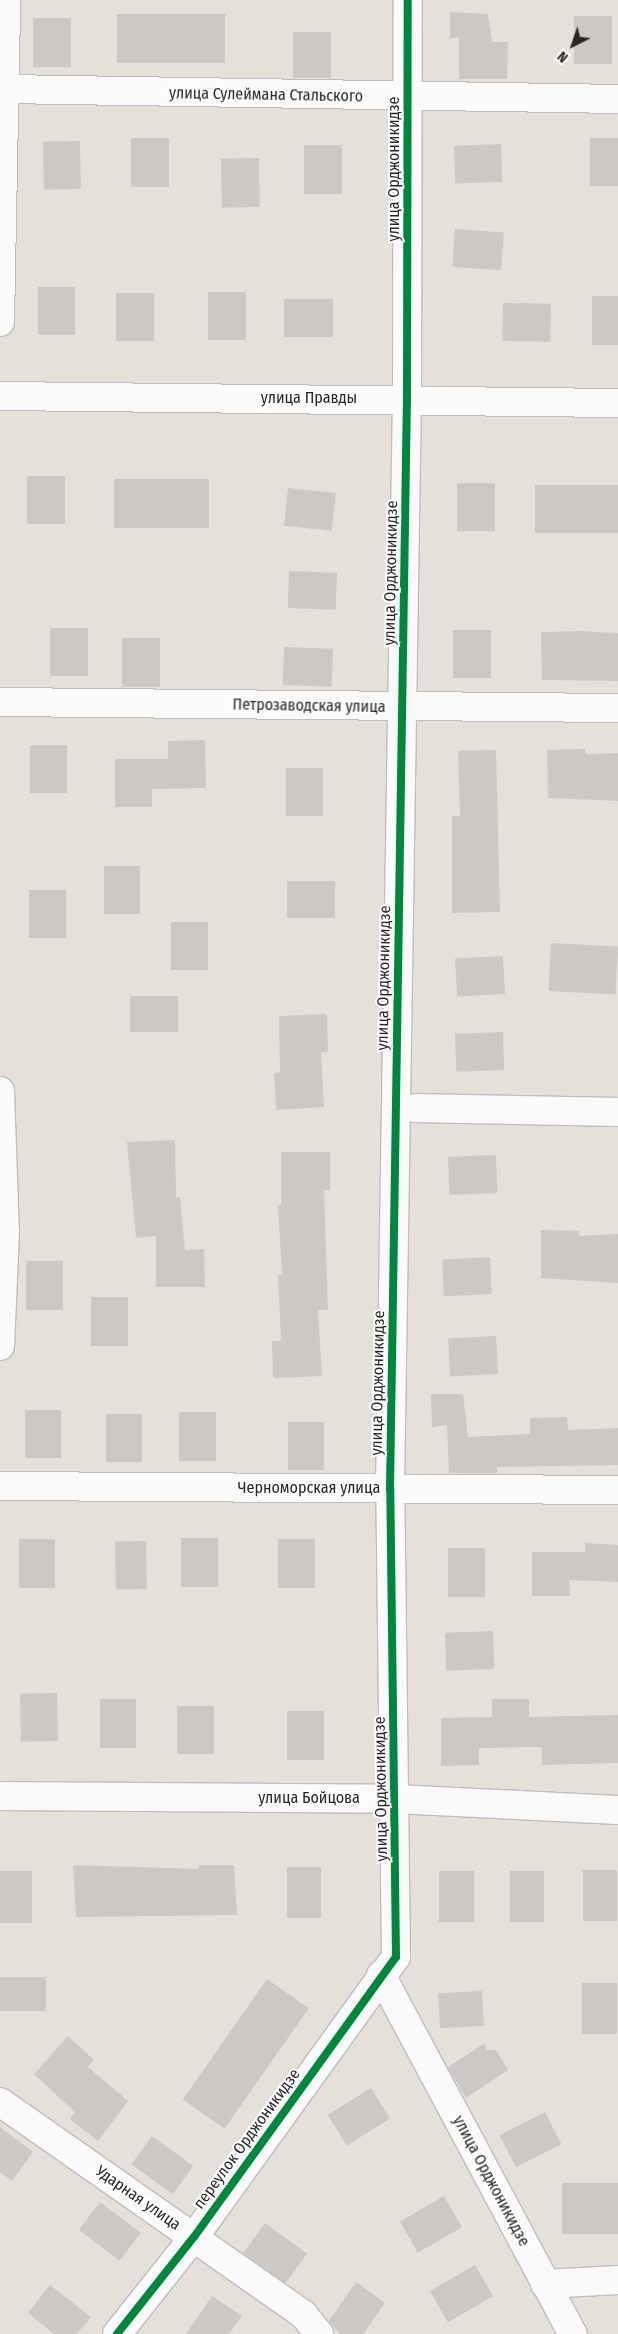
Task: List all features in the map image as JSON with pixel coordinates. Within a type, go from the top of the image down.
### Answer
[{"type":"street","points":[[0,322],[6,0]]},
{"type":"street","name":"улица Орджоникидзе","points":[[408,0],[407,399],[390,1489],[395,1799],[389,1966],[545,2284],[573,2334]]},
{"type":"street","name":"улица Сулеймана Стальского","points":[[4,89],[408,98],[618,99]]},
{"type":"street","name":"улица Правды","points":[[0,396],[407,399],[618,403]]},
{"type":"street","name":"Петрозаводская улица","points":[[0,702],[618,708]]},
{"type":"street","points":[[0,1092],[3,1232],[0,1346]]},
{"type":"street","points":[[415,1108],[618,1112]]},
{"type":"street","name":"Черноморская улица","points":[[0,1486],[618,1490]]},
{"type":"street","name":"улица Бойцова","points":[[0,1796],[395,1799],[618,1810]]},
{"type":"street","name":"переулок Орджоникидзе","points":[[117,2334],[194,2238],[389,1966]]},
{"type":"street","name":"Ударная улица","points":[[0,2102],[303,2314],[319,2334]]},
{"type":"street","points":[[545,2284],[618,2280]]},
{"type":"building","points":[[450,12],[488,14],[492,42],[508,42],[507,79],[459,79],[459,37],[450,38]]},
{"type":"building","points":[[117,14],[225,14],[225,63],[117,63]]},
{"type":"building","points":[[574,16],[612,16],[612,64],[574,64]]},
{"type":"building","points":[[33,18],[71,18],[71,67],[33,67]]},
{"type":"building","points":[[293,32],[331,32],[331,78],[293,78]]},
{"type":"building","points":[[131,138],[169,138],[169,187],[131,187]]},
{"type":"building","points":[[590,138],[618,138],[618,186],[590,186]]},
{"type":"building","points":[[80,141],[81,189],[44,190],[43,142]]},
{"type":"building","points":[[501,144],[502,182],[455,184],[454,146]]},
{"type":"building","points":[[304,145],[342,145],[342,194],[304,194]]},
{"type":"building","points":[[259,158],[260,207],[222,208],[221,159]]},
{"type":"building","points":[[455,229],[504,232],[501,270],[452,267]]},
{"type":"building","points":[[38,287],[75,287],[75,335],[38,335]]},
{"type":"building","points":[[208,292],[246,292],[246,340],[208,340]]},
{"type":"building","points":[[116,293],[154,293],[154,341],[116,341]]},
{"type":"building","points":[[592,296],[618,296],[618,345],[592,345]]},
{"type":"building","points":[[284,299],[333,299],[333,337],[284,337]]},
{"type":"building","points":[[503,303],[551,304],[550,342],[502,341]]},
{"type":"building","points":[[27,476],[65,476],[65,524],[27,524]]},
{"type":"building","points":[[114,479],[209,479],[209,528],[114,528]]},
{"type":"building","points":[[457,483],[495,483],[495,531],[457,531]]},
{"type":"building","points":[[535,485],[618,485],[618,533],[535,533]]},
{"type":"building","points":[[288,488],[336,493],[332,531],[284,526]]},
{"type":"building","points":[[289,571],[337,573],[336,610],[288,608]]},
{"type":"building","points":[[50,628],[88,628],[88,676],[50,676]]},
{"type":"building","points":[[453,630],[491,630],[491,678],[453,678]]},
{"type":"building","points":[[541,632],[618,633],[618,681],[542,680]]},
{"type":"building","points":[[122,638],[160,638],[160,687],[122,687]]},
{"type":"building","points":[[284,647],[333,649],[332,687],[283,685]]},
{"type":"building","points":[[205,740],[206,788],[152,789],[152,807],[115,807],[115,759],[168,759],[168,741]]},
{"type":"building","points":[[30,745],[67,745],[67,793],[30,793]]},
{"type":"building","points":[[585,749],[585,754],[618,753],[618,801],[548,798],[547,750]]},
{"type":"building","points":[[496,750],[500,912],[452,913],[452,816],[460,816],[458,751]]},
{"type":"building","points":[[286,768],[323,768],[323,816],[286,816]]},
{"type":"building","points":[[104,866],[140,866],[140,914],[104,914]]},
{"type":"building","points":[[287,881],[335,881],[335,918],[287,918]]},
{"type":"building","points":[[29,890],[66,890],[66,938],[29,938]]},
{"type":"building","points":[[171,922],[208,922],[208,970],[171,970]]},
{"type":"building","points":[[551,943],[618,947],[615,994],[548,991]]},
{"type":"building","points":[[503,956],[505,994],[457,996],[455,959]]},
{"type":"building","points":[[130,996],[178,996],[178,1032],[130,1032]]},
{"type":"building","points":[[327,1014],[328,1052],[321,1052],[324,1107],[276,1110],[274,1073],[280,1072],[279,1016]]},
{"type":"building","points":[[503,1032],[504,1070],[456,1072],[455,1034]]},
{"type":"building","points":[[175,1140],[176,1197],[180,1197],[185,1250],[204,1249],[205,1287],[156,1287],[156,1236],[136,1238],[127,1142]]},
{"type":"building","points":[[281,1152],[330,1152],[330,1190],[324,1190],[328,1310],[318,1310],[322,1376],[273,1378],[272,1341],[281,1341],[278,1275],[282,1275],[278,1205],[281,1205]]},
{"type":"building","points":[[496,1155],[497,1193],[449,1195],[448,1157]]},
{"type":"building","points":[[541,1230],[579,1231],[579,1236],[618,1234],[618,1283],[541,1278]]},
{"type":"building","points":[[490,1257],[492,1294],[444,1296],[442,1260]]},
{"type":"building","points":[[26,1261],[63,1261],[63,1310],[26,1310]]},
{"type":"building","points":[[91,1297],[128,1297],[128,1346],[91,1346]]},
{"type":"building","points":[[496,1336],[498,1374],[450,1376],[448,1339]]},
{"type":"building","points":[[431,1394],[463,1394],[468,1437],[530,1434],[530,1418],[567,1417],[568,1430],[618,1428],[618,1465],[497,1467],[497,1473],[449,1473],[447,1425],[432,1427]]},
{"type":"building","points":[[25,1410],[61,1410],[61,1458],[25,1458]]},
{"type":"building","points":[[179,1412],[216,1412],[216,1461],[179,1461]]},
{"type":"building","points":[[106,1414],[142,1414],[142,1462],[106,1462]]},
{"type":"building","points":[[288,1422],[324,1422],[324,1470],[288,1470]]},
{"type":"building","points":[[181,1538],[218,1538],[218,1587],[181,1587]]},
{"type":"building","points":[[19,1539],[55,1539],[55,1588],[19,1588]]},
{"type":"building","points":[[278,1539],[315,1539],[315,1588],[278,1588]]},
{"type":"building","points":[[146,1541],[147,1589],[116,1590],[115,1542]]},
{"type":"building","points":[[585,1543],[618,1545],[618,1582],[569,1580],[570,1596],[532,1596],[532,1552],[585,1552]]},
{"type":"building","points":[[448,1548],[485,1548],[485,1597],[448,1597]]},
{"type":"building","points":[[493,1631],[494,1669],[446,1671],[445,1633]]},
{"type":"building","points":[[57,1693],[58,1741],[21,1742],[20,1694]]},
{"type":"building","points":[[100,1699],[136,1699],[136,1748],[100,1748]]},
{"type":"building","points":[[492,1699],[529,1699],[529,1717],[618,1715],[618,1763],[542,1765],[542,1747],[479,1748],[479,1765],[441,1766],[441,1718],[492,1717]]},
{"type":"building","points":[[177,1706],[214,1706],[214,1754],[177,1754]]},
{"type":"building","points":[[287,1711],[324,1711],[324,1760],[287,1760]]},
{"type":"building","points":[[73,1865],[199,1869],[199,1865],[234,1865],[237,1915],[76,1917]]},
{"type":"building","points":[[287,1867],[321,1867],[321,1918],[287,1918]]},
{"type":"building","points":[[583,1870],[617,1870],[617,1921],[583,1921]]},
{"type":"building","points":[[0,1871],[32,1871],[32,1923],[0,1923]]},
{"type":"building","points":[[439,1871],[474,1871],[474,1922],[439,1922]]},
{"type":"building","points":[[510,1871],[544,1871],[544,1922],[510,1922]]},
{"type":"building","points":[[0,1977],[46,1977],[46,2011],[0,2011]]},
{"type":"building","points":[[267,1979],[309,2008],[224,2129],[183,2099]]},
{"type":"building","points":[[582,1983],[617,1983],[617,2034],[582,2034]]},
{"type":"building","points":[[482,1991],[484,2026],[440,2028],[438,1993]]},
{"type":"building","points":[[68,2036],[94,2060],[88,2067],[128,2101],[98,2141],[70,2119],[75,2112],[34,2074]]},
{"type":"building","points":[[485,2043],[486,2050],[496,2050],[508,2070],[466,2098],[448,2067]]},
{"type":"building","points":[[371,2088],[390,2119],[347,2146],[328,2115]]},
{"type":"building","points":[[545,2112],[561,2144],[516,2167],[500,2135]]},
{"type":"building","points":[[0,2127],[33,2152],[12,2181],[0,2172]]},
{"type":"building","points":[[152,2136],[193,2166],[173,2194],[131,2164]]},
{"type":"building","points":[[562,2183],[618,2183],[618,2234],[562,2234]]},
{"type":"building","points":[[444,2196],[462,2227],[418,2253],[400,2222]]},
{"type":"building","points":[[100,2202],[141,2233],[120,2261],[79,2230]]},
{"type":"building","points":[[265,2223],[307,2254],[285,2283],[243,2253]]},
{"type":"building","points":[[475,2265],[493,2296],[448,2322],[430,2291]]},
{"type":"building","points":[[356,2282],[385,2303],[363,2334],[340,2334],[329,2321]]},
{"type":"building","points":[[50,2285],[91,2317],[77,2334],[54,2334],[28,2313]]},
{"type":"building","points":[[212,2296],[242,2316],[229,2334],[186,2334]]},
{"type":"cycle path","points":[[117,2334],[194,2237],[396,1957],[390,1489],[407,399],[408,0]]}]
